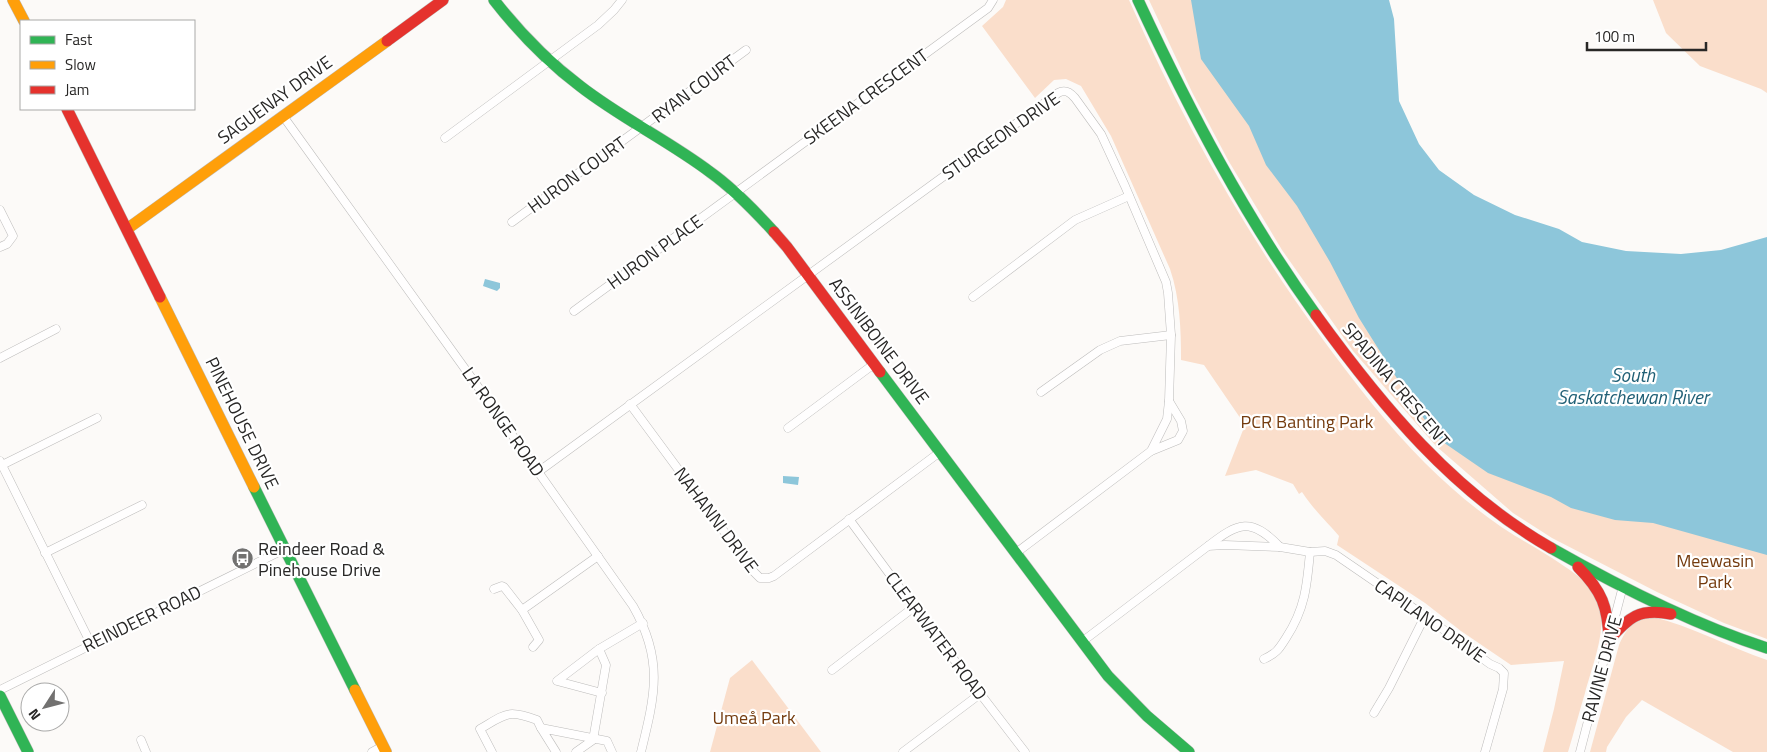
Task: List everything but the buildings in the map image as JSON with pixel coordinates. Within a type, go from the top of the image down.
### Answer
[{"type":"street","points":[[13,0],[23,20]]},
{"type":"street","name":"SAGUENAY DRIVE","points":[[128,229],[443,0]]},
{"type":"street","name":"ASSINIBOINE DRIVE","points":[[494,0],[522,34],[550,60],[590,93],[684,152],[736,192],[787,247],[1108,676],[1139,711],[1189,752]]},
{"type":"street","points":[[445,138],[598,25],[622,0]]},
{"type":"street","name":"SKEENA CRESCENT","points":[[736,192],[988,8],[993,0]]},
{"type":"street","name":"SPADINA CRESCENT","points":[[1138,0],[1185,100],[1229,180],[1280,263],[1354,367],[1413,437],[1462,484],[1516,526],[1569,558],[1691,618],[1767,648]]},
{"type":"street","name":"RYAN COURT","points":[[643,127],[746,50]]},
{"type":"street","name":"STURGEON DRIVE","points":[[808,274],[1061,91],[1070,92],[1101,134],[1166,282],[1171,336],[1169,401],[1167,419],[1151,451]]},
{"type":"street","name":"PINEHOUSE DRIVE","points":[[68,110],[384,749]]},
{"type":"street","name":"LA RONGE ROAD","points":[[283,116],[598,556],[643,623],[655,677],[653,702],[641,752]]},
{"type":"street","name":"HURON COURT","points":[[512,222],[643,127]]},
{"type":"street","name":"HURON PLACE","points":[[574,311],[736,192]]},
{"type":"street","points":[[973,297],[1075,220],[1129,196]]},
{"type":"street","points":[[0,210],[13,236],[7,244],[0,247]]},
{"type":"street","points":[[538,472],[808,274]]},
{"type":"street","points":[[0,358],[56,329]]},
{"type":"street","points":[[1041,392],[1100,350],[1120,341],[1171,336]]},
{"type":"street","points":[[788,428],[874,364]]},
{"type":"street","name":"STURGEON DRIVE","points":[[1016,553],[1151,451],[1178,440],[1183,432],[1180,421],[1169,401]]},
{"type":"street","name":"NAHANNI DRIVE","points":[[630,404],[760,578],[774,576],[940,452]]},
{"type":"street","points":[[91,644],[44,553],[1,463],[97,418]]},
{"type":"street","points":[[44,553],[142,505]]},
{"type":"street","name":"CLEARWATER ROAD","points":[[849,519],[1025,752]]},
{"type":"street","points":[[1083,641],[1226,532],[1241,526],[1253,526],[1267,534],[1280,547]]},
{"type":"street","name":"CAPILANO DRIVE","points":[[1208,546],[1280,547],[1310,552],[1325,551],[1336,556],[1426,616],[1490,664],[1499,668],[1504,673],[1503,689],[1485,752]]},
{"type":"street","name":"REINDEER ROAD","points":[[0,690],[284,549]]},
{"type":"street","points":[[1264,659],[1276,654],[1296,623],[1303,607],[1307,589],[1310,552]]},
{"type":"street","points":[[522,610],[598,556]]},
{"type":"street","points":[[1569,558],[1588,577],[1603,598],[1609,619],[1609,640]]},
{"type":"street","name":"RAVINE DRIVE","points":[[1580,752],[1624,586]]},
{"type":"street","points":[[494,589],[504,587],[522,610],[539,640],[533,646]]},
{"type":"street","points":[[832,670],[914,607]]},
{"type":"street","points":[[1609,640],[1626,621],[1642,612],[1657,610],[1691,618]]},
{"type":"street","points":[[1374,713],[1426,616]]},
{"type":"street","points":[[602,693],[557,681],[598,649],[643,623]]},
{"type":"street","points":[[576,752],[593,740],[606,665],[598,649]]},
{"type":"street","points":[[903,752],[980,694]]},
{"type":"street","points":[[0,696],[28,752]]},
{"type":"street","points":[[492,752],[480,728],[505,714],[518,713],[537,720],[556,752]]},
{"type":"street","points":[[541,728],[593,740],[608,741],[612,752]]},
{"type":"street","points":[[141,740],[146,752]]},
{"type":"street","points":[[372,752],[384,749]]},
{"type":"green space","name":"PCR Banting Park","points":[[1006,0],[1129,0],[1171,90],[1242,218],[1295,300],[1360,388],[1411,449],[1452,488],[1490,519],[1554,559],[1592,589],[1598,598],[1601,609],[1601,633],[1568,752],[1543,752],[1564,661],[1511,665],[1461,631],[1425,603],[1337,545],[1339,536],[1315,510],[1302,492],[1299,494],[1293,484],[1256,470],[1225,476],[1245,425],[1204,365],[1181,360],[1178,303],[1170,269],[1111,136],[1081,86],[1066,79],[1054,80],[1035,98],[982,26],[1003,7]]},
{"type":"green space","name":"Meewasin Park","points":[[1149,0],[1192,0],[1767,543],[1767,639],[1724,623],[1657,592],[1552,538],[1513,513],[1436,446],[1353,351],[1282,250],[1228,160],[1192,92]]},
{"type":"green space","points":[[1653,0],[1767,0],[1767,93],[1700,66],[1666,33]]},
{"type":"green space","points":[[1653,617],[1696,631],[1767,660],[1767,752],[1733,752],[1642,700],[1626,717],[1607,747],[1606,752],[1590,752],[1619,645],[1628,629],[1640,621]]},
{"type":"green space","name":"Umeå Park","points":[[752,660],[821,752],[710,752],[730,678]]},
{"type":"water","name":"South Saskatchewan River","points":[[1191,0],[1389,0],[1394,19],[1399,101],[1419,144],[1439,170],[1474,195],[1515,215],[1559,229],[1582,242],[1626,251],[1681,254],[1721,250],[1767,237],[1767,555],[1653,523],[1615,520],[1571,508],[1551,497],[1488,473],[1440,440],[1413,404],[1359,318],[1330,262],[1297,206],[1266,165],[1249,126],[1201,59]]},
{"type":"water","points":[[485,279],[500,283],[500,288],[497,291],[483,286]]},
{"type":"water","points":[[783,476],[799,477],[798,485],[783,483]]},
{"type":"traffic: fast","points":[[494,0],[534,46],[556,67],[596,98],[678,150],[727,185],[774,232]]},
{"type":"traffic: fast","points":[[1138,0],[1177,82],[1242,201],[1265,240],[1316,315]]},
{"type":"traffic: fast","points":[[880,372],[1108,676],[1147,716],[1189,752]]},
{"type":"traffic: fast","points":[[254,487],[355,690]]},
{"type":"traffic: fast","points":[[1551,548],[1657,604],[1712,628],[1767,648]]},
{"type":"traffic: fast","points":[[0,696],[28,752]]},
{"type":"traffic: slow","points":[[13,0],[23,20]]},
{"type":"traffic: slow","points":[[127,229],[387,41]]},
{"type":"traffic: slow","points":[[160,297],[254,487]]},
{"type":"traffic: slow","points":[[355,690],[386,752]]},
{"type":"traffic: jam","points":[[387,41],[443,0]]},
{"type":"traffic: jam","points":[[67,110],[160,297]]},
{"type":"traffic: jam","points":[[774,232],[880,372]]},
{"type":"traffic: jam","points":[[1316,315],[1367,382],[1421,445],[1482,501],[1515,526],[1551,548]]},
{"type":"traffic: jam","points":[[1578,567],[1593,584],[1602,600],[1607,618],[1609,640]]},
{"type":"traffic: jam","points":[[1609,640],[1623,625],[1636,616],[1651,612],[1671,614]]},
{"type":"place","name":"Reindeer Road & Pinehouse Drive","points":[[242,559]]}]
